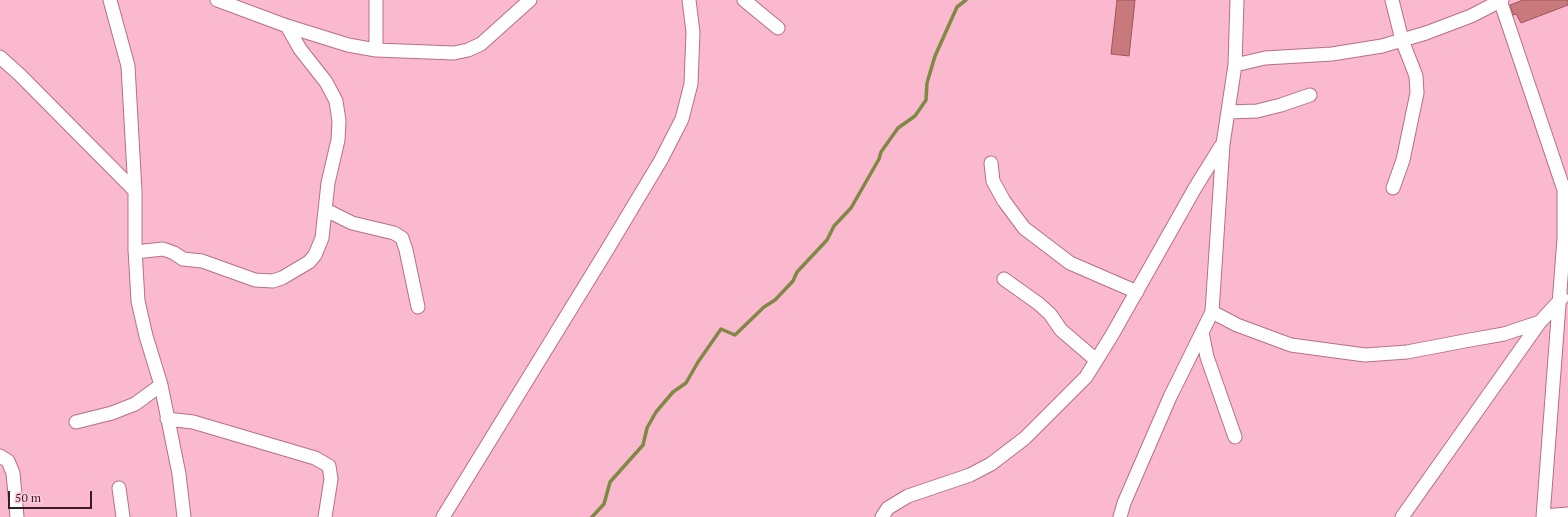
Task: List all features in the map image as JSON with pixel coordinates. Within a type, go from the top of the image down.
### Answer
[{"type":"street","points":[[110,0],[128,66],[135,191],[135,252],[138,300],[146,336],[161,385],[179,474],[184,517]]},
{"type":"street","points":[[217,0],[287,26],[348,45],[376,50],[454,53],[468,50],[481,44],[530,0]]},
{"type":"street","points":[[376,0],[376,50]]},
{"type":"street","points":[[443,517],[619,231],[661,160],[682,119],[691,84],[693,32],[689,0]]},
{"type":"street","points":[[745,0],[778,28]]},
{"type":"street","points":[[1120,517],[1124,503],[1170,397],[1212,312],[1223,144],[1235,65],[1237,0]]},
{"type":"street","points":[[1392,0],[1402,40],[1416,76],[1417,93],[1403,160],[1393,188]]},
{"type":"street","points":[[1235,65],[1265,58],[1332,54],[1382,46],[1426,33],[1471,16],[1501,0],[1566,198],[1564,295],[1543,516],[1568,514]]},
{"type":"street","points":[[135,252],[163,250],[174,253],[183,258],[202,261],[255,280],[273,281],[282,278],[309,262],[315,255],[322,238],[328,183],[338,140],[339,121],[336,101],[326,82],[300,49],[287,26]]},
{"type":"street","points":[[0,57],[20,75],[135,191]]},
{"type":"street","points":[[1228,112],[1257,111],[1310,95]]},
{"type":"street","points":[[882,517],[888,508],[908,496],[970,475],[991,464],[1025,438],[1052,413],[1086,377],[1137,292],[1195,188],[1223,144]]},
{"type":"street","points":[[991,163],[993,181],[1004,201],[1024,228],[1070,263],[1137,292]]},
{"type":"street","points":[[326,210],[352,223],[394,233],[402,238],[418,307]]},
{"type":"street","points":[[1004,279],[1039,304],[1050,314],[1062,330],[1075,343],[1096,360]]},
{"type":"street","points":[[1402,517],[1540,322],[1564,295]]},
{"type":"street","points":[[1212,312],[1237,325],[1291,345],[1365,355],[1407,352],[1504,334],[1540,322]]},
{"type":"street","points":[[1202,332],[1207,356],[1235,437]]},
{"type":"street","points":[[76,422],[112,413],[135,404],[161,385]]},
{"type":"street","points":[[167,419],[193,422],[315,458],[329,466],[331,479],[325,517]]},
{"type":"street","points":[[0,456],[8,461],[13,474],[17,517]]},
{"type":"street","points":[[119,488],[123,517]]},
{"type":"building","points":[[1117,0],[1135,0],[1129,56],[1111,54]]},
{"type":"building","points":[[1523,0],[1568,0],[1568,5],[1521,23],[1516,14],[1513,15],[1510,5]]},
{"type":"waterway","points":[[592,517],[604,504],[610,482],[643,445],[647,428],[656,412],[673,392],[686,383],[698,362],[721,329],[735,335],[764,307],[775,300],[793,281],[797,272],[827,240],[834,226],[851,208],[879,159],[881,152],[898,128],[915,116],[926,100],[927,83],[935,56],[957,7],[966,0]]}]
